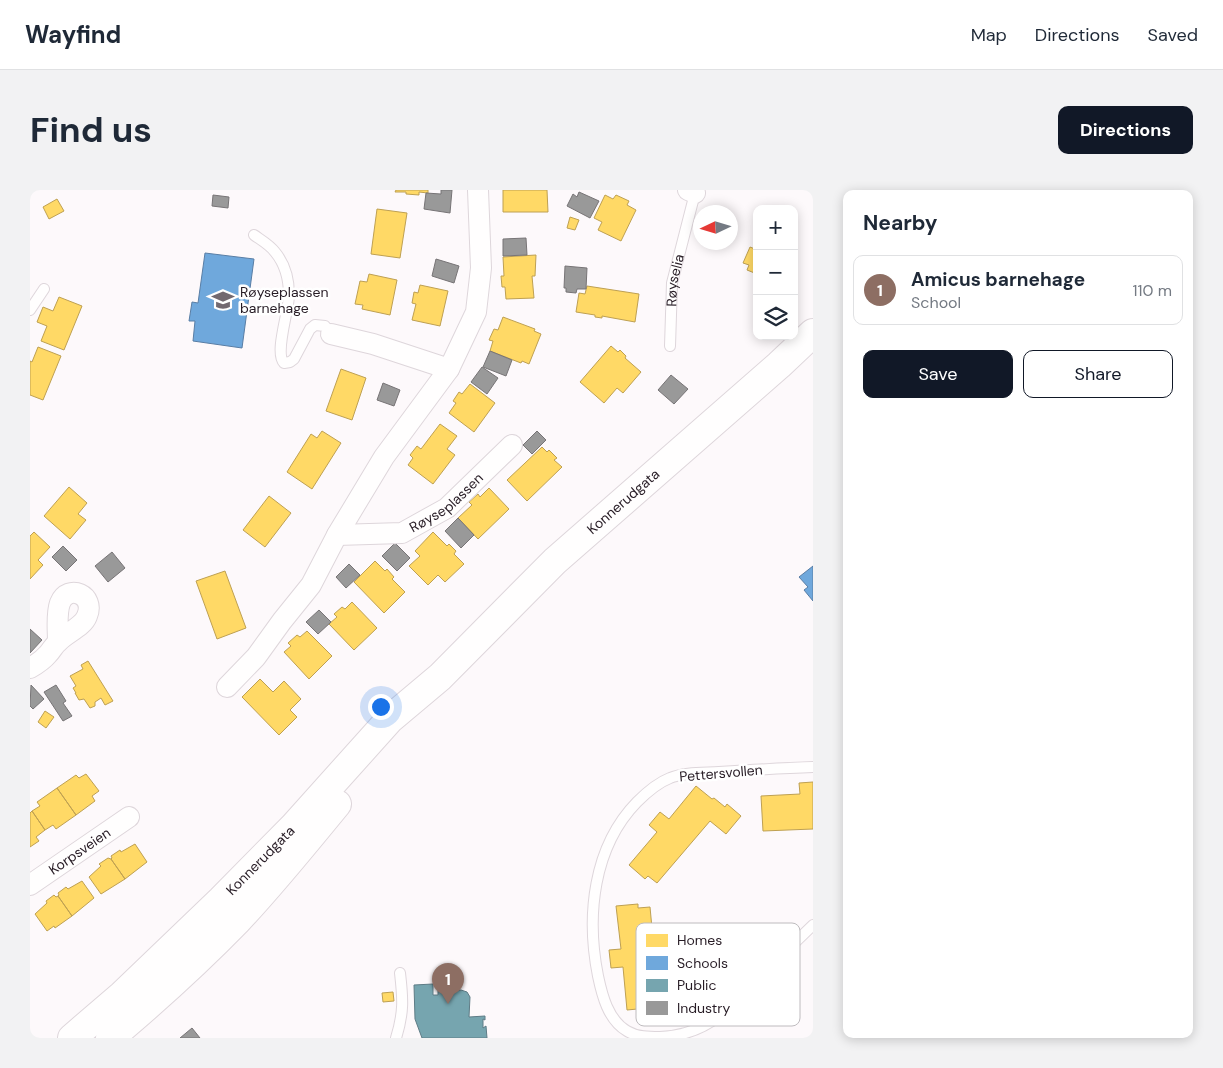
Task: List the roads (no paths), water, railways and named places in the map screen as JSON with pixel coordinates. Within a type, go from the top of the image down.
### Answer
[{"type":"main road","name":"Konnerudgata","points":[[72,1038],[122,995],[221,900],[300,819],[390,719],[440,677],[555,561],[813,333]]},
{"type":"main road","name":"Konnerudgata","points":[[110,1038],[189,967],[237,920],[293,858],[440,677]]},
{"type":"street","points":[[227,687],[256,657],[311,586],[337,535],[384,457],[449,369],[476,312],[481,268],[478,190]]},
{"type":"street","points":[[331,334],[373,344],[449,369]]},
{"type":"street","name":"Røyseplassen","points":[[337,535],[402,533],[447,508],[512,445]]},
{"type":"street","points":[[30,668],[49,654],[58,642]]},
{"type":"street","name":"Korpsveien","points":[[30,885],[129,817]]},
{"type":"lane","name":"Røyselia","points":[[670,346],[672,282],[691,192]]},
{"type":"lane","points":[[254,235],[274,250],[287,273],[288,311],[280,352],[281,360],[284,363],[294,359],[310,329],[315,325],[325,326],[331,334]]},
{"type":"lane","points":[[30,310],[44,289]]},
{"type":"lane","name":"Pettersvollen","points":[[706,1026],[702,1029],[669,1036],[645,1037],[627,1031],[612,1016],[606,1005],[600,983],[593,943],[592,920],[595,888],[604,856],[617,827],[632,807],[649,790],[671,777],[696,773],[813,767]]},
{"type":"lane","name":"Pettersvollen","points":[[800,938],[813,925]]},
{"type":"lane","points":[[396,1038],[402,1017],[403,1001],[400,973]]},
{"type":"place","name":"Røyseplassen barnehage","points":[[223,300]]},
{"type":"place","name":"Amicus barnehage","points":[[448,1004]]}]
